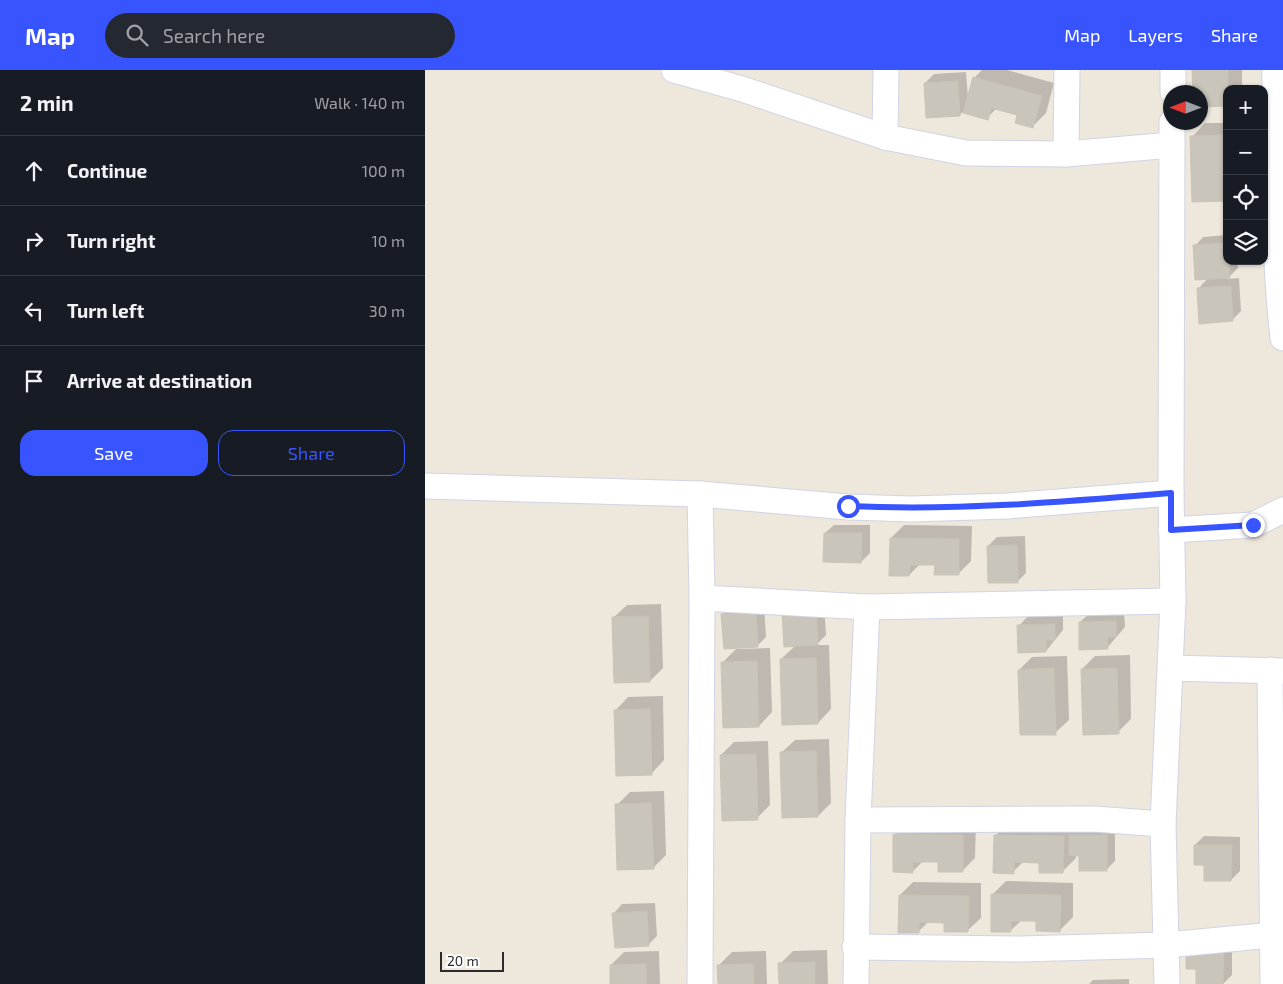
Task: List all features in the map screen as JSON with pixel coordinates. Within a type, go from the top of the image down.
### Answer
[{"type":"street","points":[[674,70],[741,80],[885,137],[965,153],[1066,154],[1172,134],[1171,530],[1173,601],[1163,824],[1167,984]]},
{"type":"street","points":[[885,137],[886,70]]},
{"type":"street","points":[[1066,154],[1067,70]]},
{"type":"street","points":[[1173,70],[1173,85]]},
{"type":"street","points":[[1275,70],[1280,291],[1283,338]]},
{"type":"street","points":[[425,486],[700,494],[911,509],[1007,506],[1171,493]]},
{"type":"street","points":[[700,494],[703,598],[700,984]]},
{"type":"street","points":[[1171,530],[1253,525],[1283,510]]},
{"type":"street","points":[[703,598],[867,607],[1173,601]]},
{"type":"street","points":[[856,984],[858,820],[867,607]]},
{"type":"street","points":[[1171,668],[1277,670],[1278,934],[1273,984]]},
{"type":"street","points":[[858,820],[1094,819],[1163,824]]},
{"type":"street","points":[[855,947],[1021,950],[1167,945],[1278,934]]},
{"type":"building","points":[[1192,70],[1228,70],[1228,85],[1223,85],[1223,106],[1208,107],[1208,85],[1193,85]]},
{"type":"building","points":[[973,77],[1042,96],[1033,128],[1015,123],[1017,115],[991,108],[988,120],[963,113]]},
{"type":"building","points":[[958,81],[960,116],[926,118],[924,83]]},
{"type":"building","points":[[1223,135],[1223,201],[1192,202],[1190,136]]},
{"type":"building","points":[[1223,243],[1223,265],[1229,265],[1230,278],[1195,280],[1193,245]]},
{"type":"building","points":[[1231,286],[1233,321],[1199,324],[1197,288]]},
{"type":"building","points":[[824,533],[862,533],[861,563],[823,562]]},
{"type":"building","points":[[890,538],[959,539],[959,575],[934,575],[935,565],[910,565],[909,576],[889,576]]},
{"type":"building","points":[[1017,545],[1018,583],[988,583],[987,546]]},
{"type":"building","points":[[816,610],[818,645],[784,647],[782,612]]},
{"type":"building","points":[[756,612],[758,647],[724,649],[721,614]]},
{"type":"building","points":[[648,616],[650,682],[614,683],[612,617]]},
{"type":"building","points":[[1116,621],[1116,637],[1107,637],[1108,649],[1079,650],[1079,622]]},
{"type":"building","points":[[1055,624],[1055,640],[1046,640],[1046,652],[1018,653],[1017,625]]},
{"type":"building","points":[[816,658],[818,724],[782,725],[780,659]]},
{"type":"building","points":[[757,661],[759,727],[723,728],[721,662]]},
{"type":"building","points":[[1054,668],[1056,735],[1020,735],[1018,670]]},
{"type":"building","points":[[1117,668],[1119,734],[1083,735],[1081,669]]},
{"type":"building","points":[[650,709],[652,775],[616,776],[614,710]]},
{"type":"building","points":[[816,751],[818,817],[782,818],[780,752]]},
{"type":"building","points":[[756,754],[758,820],[722,821],[720,755]]},
{"type":"building","points":[[651,803],[654,869],[617,870],[615,804]]},
{"type":"building","points":[[893,834],[963,835],[963,872],[938,872],[938,862],[913,862],[913,873],[893,872]]},
{"type":"building","points":[[994,835],[1064,836],[1063,873],[1039,873],[1039,863],[1014,862],[1014,874],[993,873]]},
{"type":"building","points":[[1069,835],[1107,835],[1107,871],[1079,871],[1079,856],[1069,855]]},
{"type":"building","points":[[1194,845],[1232,845],[1231,881],[1204,881],[1204,865],[1194,865]]},
{"type":"building","points":[[991,894],[1061,895],[1060,932],[1036,931],[1036,921],[1011,921],[1011,932],[991,932]]},
{"type":"building","points":[[899,895],[969,896],[968,932],[944,932],[944,923],[919,922],[919,933],[898,933]]},
{"type":"building","points":[[647,911],[649,946],[615,948],[612,913]]},
{"type":"building","points":[[1186,948],[1224,949],[1223,984],[1196,984],[1196,969],[1186,969]]},
{"type":"building","points":[[815,962],[815,984],[779,984],[778,963]]},
{"type":"building","points":[[646,964],[646,984],[610,984],[610,965]]},
{"type":"building","points":[[753,964],[754,984],[718,984],[717,965]]},
{"type":"route","points":[[848,506],[911,509],[958,508],[1171,493],[1171,530],[1253,525]]}]
